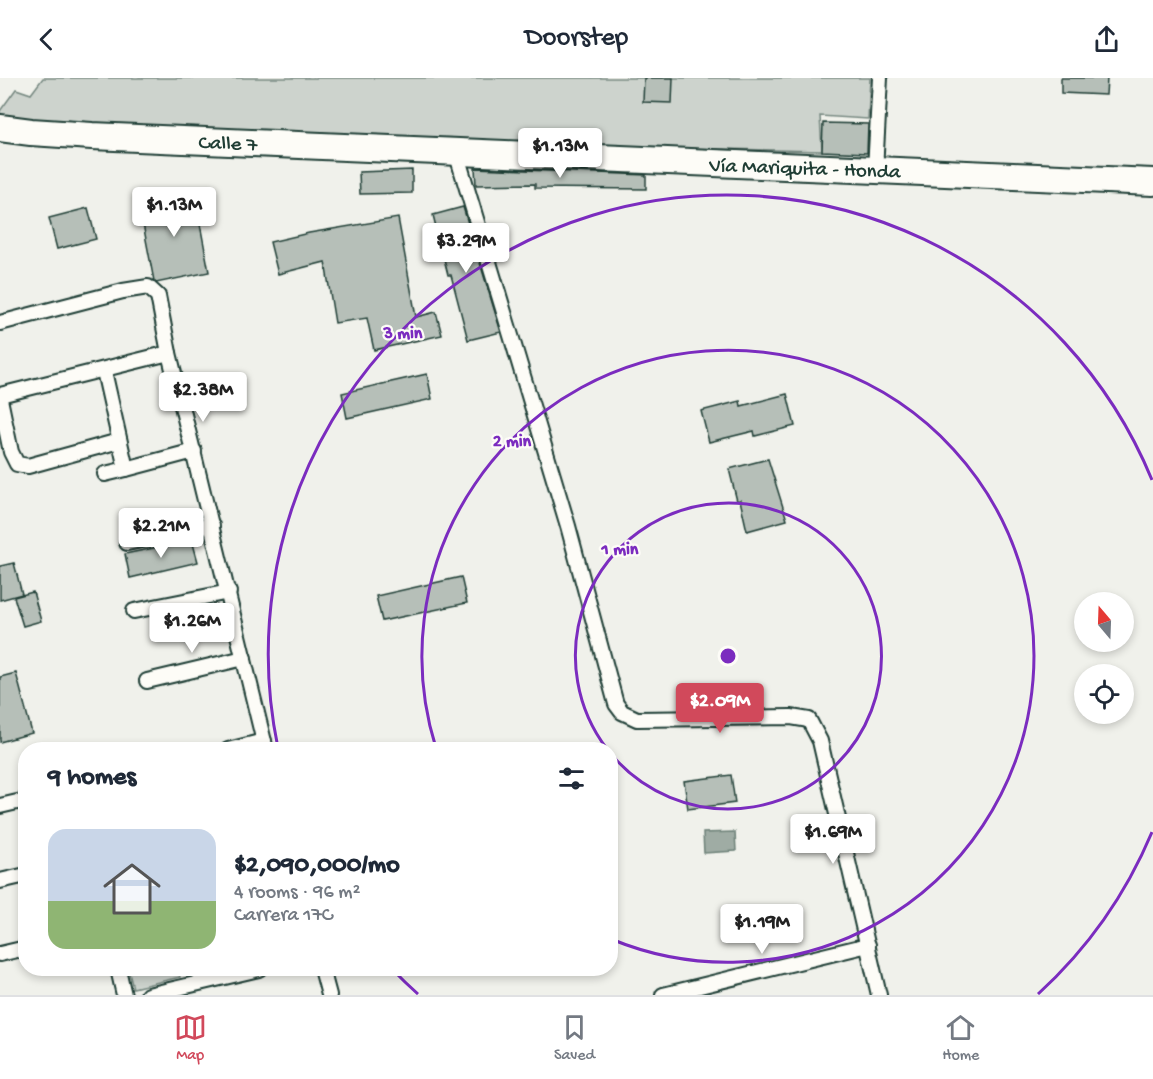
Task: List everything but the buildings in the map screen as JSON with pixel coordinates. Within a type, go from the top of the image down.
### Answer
[{"type":"highway","name":"Calle 7","points":[[0,128],[92,136],[456,152]]},
{"type":"highway","name":"Vía Mariquita - Honda","points":[[456,152],[1153,182]]},
{"type":"street","points":[[875,170],[880,78]]},
{"type":"street","points":[[456,152],[568,526],[616,704],[622,712],[637,720],[791,717],[809,720],[820,741],[879,995]]},
{"type":"street","points":[[0,323],[123,291],[148,287],[158,296],[169,353],[264,742]]},
{"type":"street","points":[[119,441],[28,466],[17,464],[11,452],[0,397],[169,353]]},
{"type":"street","points":[[104,371],[126,469]]},
{"type":"street","points":[[105,474],[194,451]]},
{"type":"street","points":[[127,543],[212,525]]},
{"type":"street","points":[[134,611],[228,592]]},
{"type":"street","points":[[147,681],[244,658]]},
{"type":"street","points":[[0,806],[18,802]]},
{"type":"street","points":[[0,880],[18,877]]},
{"type":"street","points":[[663,995],[868,945]]},
{"type":"street","points":[[0,954],[18,950]]},
{"type":"street","points":[[120,976],[124,995]]},
{"type":"street","points":[[198,976],[200,983]]},
{"type":"street","points":[[148,995],[229,976]]},
{"type":"street","points":[[324,976],[329,995]]},
{"type":"shaded area","points":[[43,78],[870,78],[868,119],[820,116],[822,151],[631,147],[0,122],[0,111],[16,89],[31,94]]},
{"type":"shaded area","points":[[735,832],[736,851],[704,853],[703,833]]},
{"type":"shaded area","points":[[130,976],[180,977],[133,988]]}]
